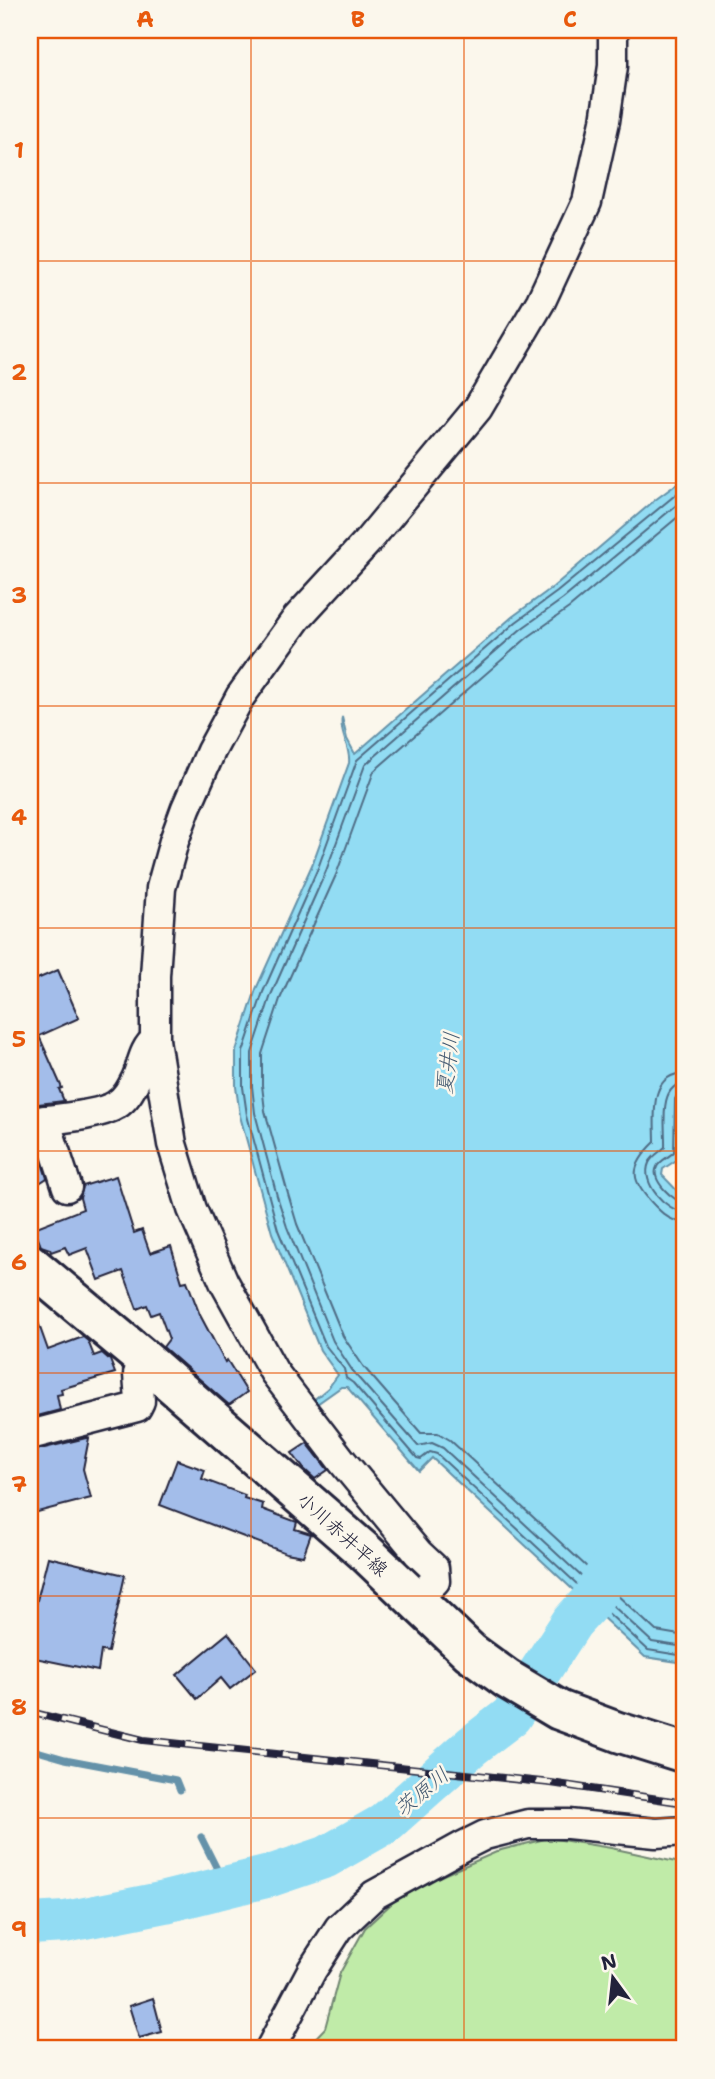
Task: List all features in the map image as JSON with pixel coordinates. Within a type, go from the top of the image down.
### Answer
[{"type":"main road","name":"小川赤井平線","points":[[30,1264],[146,1360],[365,1552],[470,1652],[507,1679],[559,1710],[685,1753]]},
{"type":"street","points":[[422,1608],[435,1581],[434,1568],[418,1553],[359,1482],[287,1390],[253,1337],[224,1282],[192,1209],[172,1144],[155,1041],[155,976],[161,888],[174,841],[211,751],[240,697],[297,618],[367,542],[478,408],[541,301],[587,202],[605,121],[613,66],[613,30]]},
{"type":"street","points":[[67,1187],[37,1121],[97,1111],[119,1104],[131,1091],[148,1046],[155,1041]]},
{"type":"street","points":[[30,1435],[137,1407],[140,1401],[138,1374],[146,1360]]},
{"type":"street","points":[[270,2049],[312,1969],[339,1928],[373,1895],[463,1846],[485,1835],[528,1825],[568,1824],[656,1833],[685,1831]]},
{"type":"green space","points":[[549,1838],[685,1864],[685,2049],[305,2049],[325,2028],[340,1973],[365,1928],[404,1892],[501,1850]]},
{"type":"water","name":"夏井川","points":[[685,478],[685,1034],[681,1157],[663,1169],[662,1175],[685,1199],[685,1663],[645,1657],[432,1458],[419,1471],[347,1387],[341,1387],[314,1406],[311,1402],[328,1388],[338,1375],[320,1350],[272,1233],[240,1116],[236,1087],[236,1051],[256,989],[312,865],[349,763],[342,717],[347,739],[355,754],[512,617],[553,587],[655,500]]},
{"type":"building","points":[[58,970],[79,1018],[39,1036],[62,1088],[59,1089],[64,1101],[30,1105],[30,982]]},
{"type":"building","points":[[30,1138],[35,1143],[47,1178],[30,1189]]},
{"type":"building","points":[[116,1176],[134,1233],[142,1230],[150,1253],[171,1246],[182,1282],[187,1281],[200,1315],[225,1362],[227,1360],[247,1392],[229,1405],[163,1347],[169,1339],[159,1312],[151,1315],[147,1305],[137,1309],[123,1271],[99,1280],[87,1248],[69,1255],[65,1247],[51,1252],[41,1246],[34,1228],[83,1209],[80,1198],[83,1186]]},
{"type":"building","points":[[30,1308],[33,1308],[48,1350],[83,1337],[88,1341],[94,1356],[102,1353],[110,1360],[115,1373],[61,1389],[62,1394],[57,1395],[60,1410],[30,1418]]},
{"type":"building","points":[[89,1438],[83,1469],[91,1498],[30,1514],[32,1451]]},
{"type":"building","points":[[307,1443],[328,1470],[315,1479],[292,1453]]},
{"type":"building","points":[[177,1460],[205,1470],[202,1479],[245,1495],[244,1498],[263,1504],[262,1509],[297,1522],[295,1529],[311,1534],[303,1556],[286,1553],[160,1505]]},
{"type":"building","points":[[48,1557],[125,1575],[108,1652],[101,1651],[98,1671],[30,1657],[30,1628]]},
{"type":"building","points":[[228,1633],[256,1669],[230,1689],[221,1678],[197,1699],[177,1675]]},
{"type":"building","points":[[153,1998],[162,2032],[139,2038],[129,2006]]},
{"type":"waterway","name":"茨原川","points":[[30,1924],[65,1922],[165,1902],[270,1876],[326,1857],[384,1824],[472,1746],[511,1716],[572,1622],[592,1600],[616,1556]]},
{"type":"waterway","points":[[30,1749],[65,1759],[176,1780],[180,1790]]},
{"type":"waterway","points":[[201,1837],[218,1871],[270,1876]]},
{"type":"railway","points":[[30,1712],[143,1740],[551,1783],[685,1803]]}]
